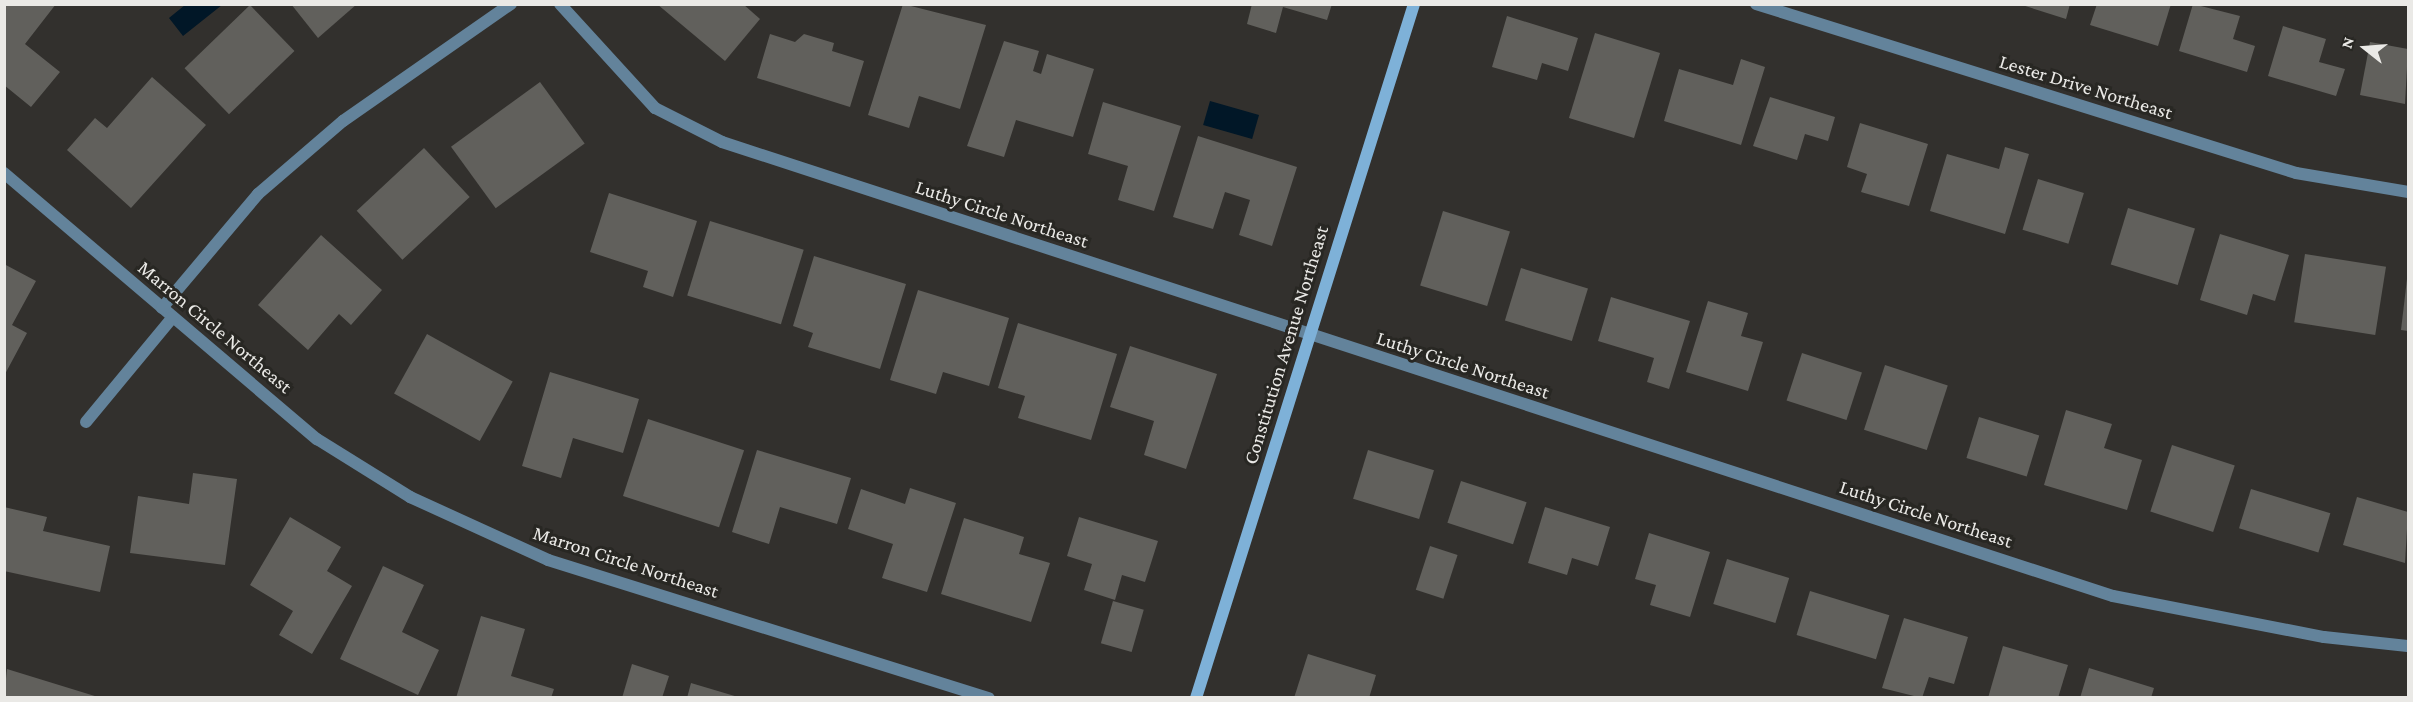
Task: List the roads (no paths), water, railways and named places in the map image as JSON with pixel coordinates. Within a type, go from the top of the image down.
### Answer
[{"type":"street","points":[[162,308],[275,180],[343,121],[511,4]]},
{"type":"street","name":"Luthy Circle Northeast","points":[[560,4],[655,108],[722,142],[1309,336],[2113,596],[2324,638],[2409,646]]},
{"type":"street","name":"Constitution Avenue Northeast","points":[[1196,698],[1414,4]]},
{"type":"street","name":"Lester Drive Northeast","points":[[1756,4],[2296,173],[2409,192]]},
{"type":"street","name":"Marron Circle Northeast","points":[[4,173],[317,439],[410,497],[548,560],[989,698]]},
{"type":"street","points":[[86,422],[173,317]]},
{"type":"water","points":[[185,5],[222,5],[183,36],[169,18]]},
{"type":"water","points":[[1210,101],[1259,115],[1252,139],[1203,125]]}]
